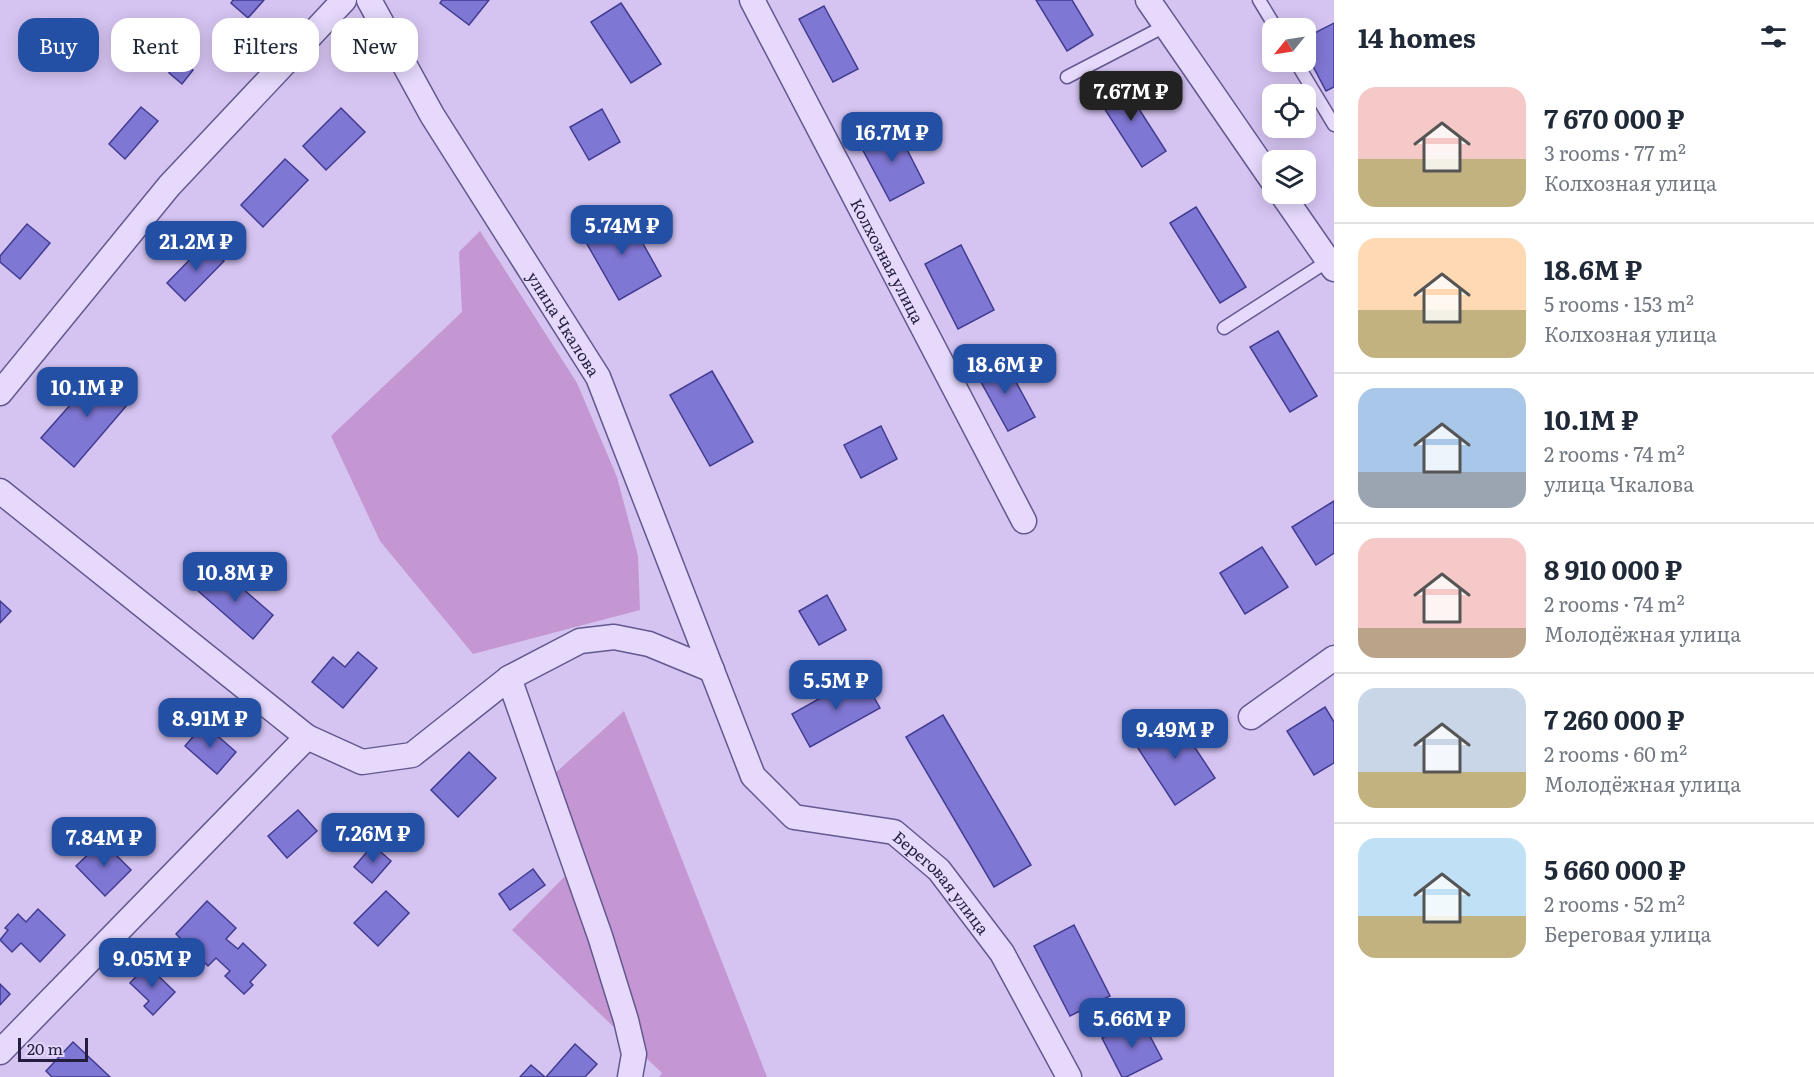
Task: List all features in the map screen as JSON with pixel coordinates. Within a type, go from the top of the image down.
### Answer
[{"type":"street","points":[[0,393],[169,186],[344,0]]},
{"type":"street","name":"улица Чкалова","points":[[369,0],[432,115],[598,377],[712,670]]},
{"type":"street","name":"Колхозная улица","points":[[752,0],[1024,521]]},
{"type":"street","points":[[1148,0],[1262,166]]},
{"type":"street","points":[[1289,204],[1331,265]]},
{"type":"street","points":[[0,491],[307,737],[362,762],[412,755],[509,678],[580,642],[614,637],[649,644],[712,670]]},
{"type":"street","points":[[1251,717],[1334,658]]},
{"type":"street","name":"Береговая улица","points":[[712,670],[753,776],[794,817],[894,832],[939,870],[1002,953],[1069,1077]]},
{"type":"street","points":[[509,678],[600,936],[626,1020],[634,1054],[630,1077]]},
{"type":"street","points":[[0,1052],[307,737]]},
{"type":"lane","points":[[1259,0],[1270,18]]},
{"type":"lane","points":[[1066,77],[1165,26]]},
{"type":"lane","points":[[1302,72],[1334,125]]},
{"type":"lane","points":[[1224,328],[1331,265]]},
{"type":"shaded area","points":[[480,231],[577,383],[617,477],[638,556],[640,610],[473,654],[380,541],[331,436],[462,312],[459,252]]},
{"type":"shaded area","points":[[624,711],[767,1077],[659,1077],[662,1073],[512,930],[570,871],[552,776]]},
{"type":"building","points":[[233,0],[264,0],[248,18],[231,3]]},
{"type":"building","points":[[442,0],[489,0],[469,25],[440,3]]},
{"type":"building","points":[[1036,0],[1072,0],[1093,35],[1067,51]]},
{"type":"building","points":[[621,3],[661,64],[631,83],[591,22]]},
{"type":"building","points":[[824,6],[858,69],[833,82],[799,19]]},
{"type":"building","points":[[1334,23],[1334,87],[1326,91],[1316,72],[1316,32]]},
{"type":"building","points":[[170,72],[191,72],[182,84]]},
{"type":"building","points":[[1119,78],[1166,151],[1142,167],[1095,94]]},
{"type":"building","points":[[141,107],[158,121],[125,159],[109,144]]},
{"type":"building","points":[[341,108],[365,132],[326,170],[303,146]]},
{"type":"building","points":[[602,109],[620,142],[589,160],[570,127]]},
{"type":"building","points":[[894,124],[924,183],[890,201],[859,143]]},
{"type":"building","points":[[285,159],[308,180],[263,227],[241,205]]},
{"type":"building","points":[[1196,207],[1246,287],[1220,303],[1170,223]]},
{"type":"building","points":[[626,213],[661,276],[619,300],[583,237]]},
{"type":"building","points":[[27,224],[50,243],[20,279],[0,262],[0,256]]},
{"type":"building","points":[[206,243],[224,261],[185,301],[167,283]]},
{"type":"building","points":[[961,245],[994,310],[958,329],[925,264]]},
{"type":"building","points":[[1278,331],[1317,396],[1290,412],[1250,347]]},
{"type":"building","points":[[1003,358],[1035,417],[1008,431],[976,373]]},
{"type":"building","points":[[101,370],[133,398],[74,467],[41,438]]},
{"type":"building","points":[[712,371],[753,442],[710,466],[670,395]]},
{"type":"building","points":[[881,426],[897,459],[861,478],[844,445]]},
{"type":"building","points":[[1334,501],[1334,553],[1316,565],[1292,527]]},
{"type":"building","points":[[1262,547],[1288,587],[1245,614],[1220,573]]},
{"type":"building","points":[[218,567],[273,615],[253,639],[197,590]]},
{"type":"building","points":[[827,595],[846,630],[819,645],[799,611]]},
{"type":"building","points":[[0,601],[11,611],[0,623]]},
{"type":"building","points":[[358,652],[377,668],[343,708],[312,682],[333,657],[345,667]]},
{"type":"building","points":[[861,675],[880,708],[810,747],[792,714]]},
{"type":"building","points":[[1325,707],[1334,722],[1334,763],[1314,775],[1287,731]]},
{"type":"building","points":[[943,715],[1031,865],[994,887],[906,737]]},
{"type":"building","points":[[1174,716],[1215,778],[1175,805],[1134,742]]},
{"type":"building","points":[[204,724],[236,752],[217,774],[185,746]]},
{"type":"building","points":[[469,752],[496,778],[458,817],[431,790]]},
{"type":"building","points":[[298,810],[317,831],[287,858],[268,836]]},
{"type":"building","points":[[102,841],[131,870],[105,896],[76,866]]},
{"type":"building","points":[[373,845],[391,861],[372,883],[354,867]]},
{"type":"building","points":[[533,869],[545,885],[510,910],[499,894]]},
{"type":"building","points":[[386,891],[409,913],[378,946],[354,923]]},
{"type":"building","points":[[207,901],[236,928],[226,939],[238,949],[243,943],[266,965],[250,982],[253,985],[244,994],[225,976],[230,971],[216,958],[208,966],[176,934]]},
{"type":"building","points":[[38,909],[65,935],[40,962],[21,943],[12,952],[0,940],[8,930],[5,928],[18,914],[26,922]]},
{"type":"building","points":[[1074,925],[1110,996],[1070,1016],[1034,946]]},
{"type":"building","points":[[147,965],[175,992],[153,1015],[144,1006],[149,1001],[130,983]]},
{"type":"building","points":[[0,984],[10,994],[0,1005]]},
{"type":"building","points":[[1141,1019],[1162,1059],[1122,1077],[1102,1038]]},
{"type":"building","points":[[73,1042],[110,1077],[52,1077],[46,1071]]},
{"type":"building","points":[[575,1044],[597,1064],[585,1077],[546,1077]]},
{"type":"building","points":[[531,1065],[545,1077],[520,1077]]}]
